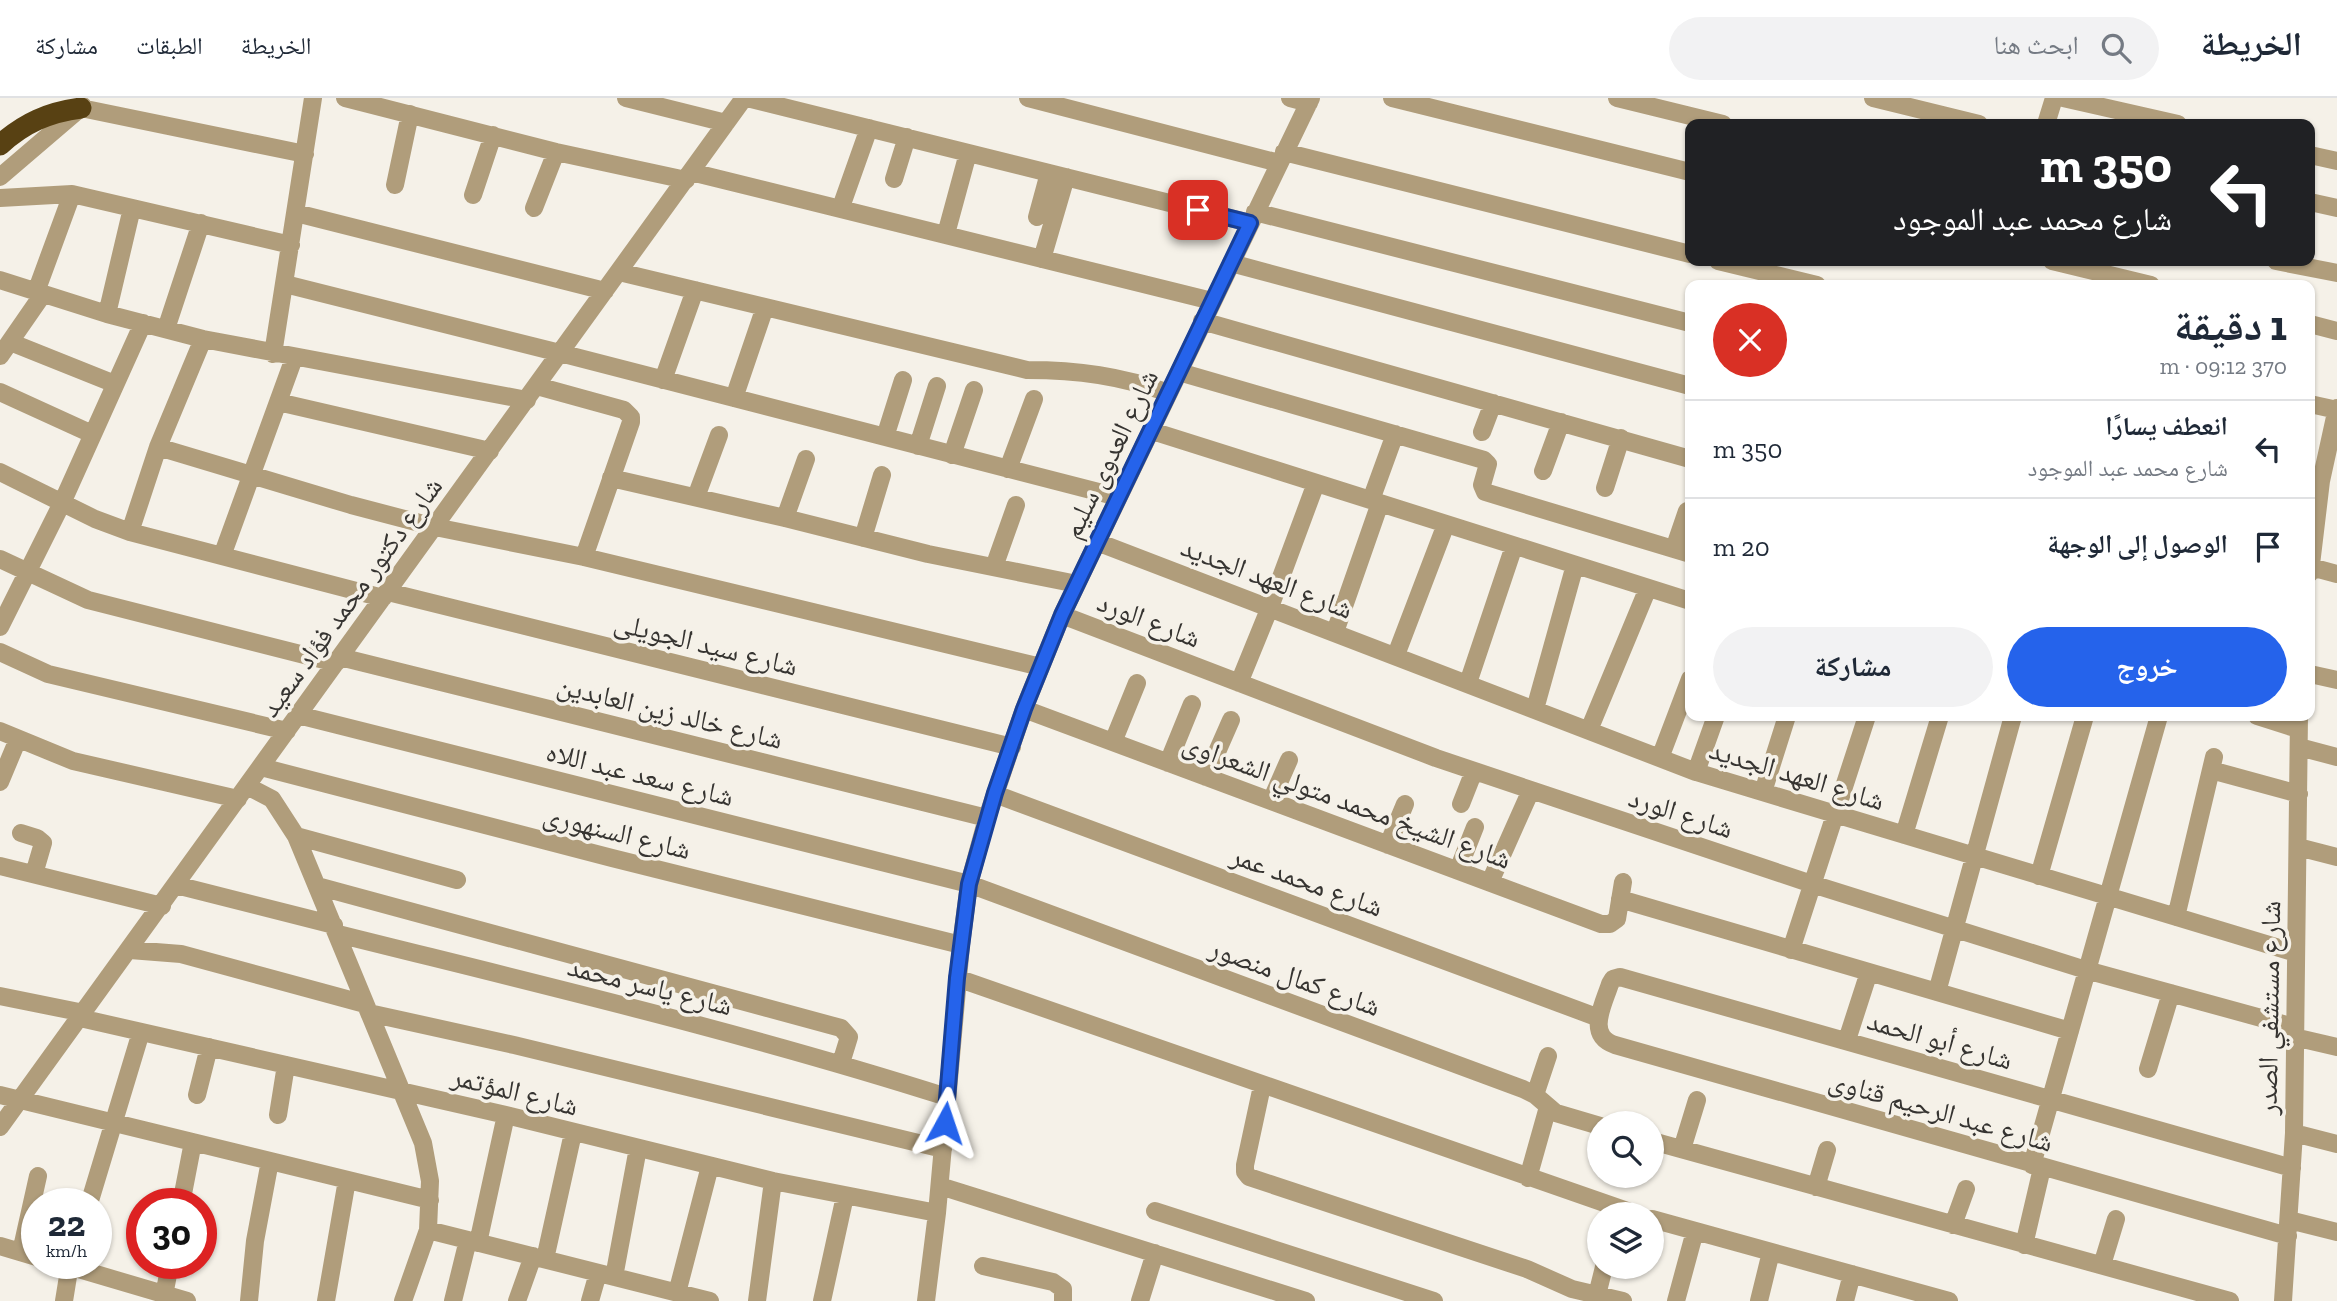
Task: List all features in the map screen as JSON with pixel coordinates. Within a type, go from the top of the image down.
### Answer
[{"type":"highway","points":[[0,145],[21,128],[40,118],[87,103]]},
{"type":"street","points":[[273,354],[313,98]]},
{"type":"street","points":[[345,98],[556,152],[841,207],[1212,300]]},
{"type":"street","points":[[626,98],[726,123]]},
{"type":"street","points":[[745,98],[1058,175],[1252,217],[1685,322]]},
{"type":"street","name":"شارع دكتور محمد فؤاد سعيد","points":[[0,1127],[745,98]]},
{"type":"street","points":[[1028,98],[1685,253]]},
{"type":"street","points":[[1290,98],[1310,101]]},
{"type":"street","points":[[1392,98],[1685,171]]},
{"type":"street","points":[[1617,98],[1703,119]]},
{"type":"street","points":[[1873,98],[1959,119]]},
{"type":"street","points":[[2048,119],[2054,98]]},
{"type":"street","points":[[2063,98],[2156,119]]},
{"type":"street","name":"شارع العدوى سليم","points":[[926,1301],[940,1186],[957,978],[969,884],[995,793],[1024,709],[1062,615],[1310,101]]},
{"type":"street","points":[[0,177],[87,103],[305,154]]},
{"type":"street","points":[[395,185],[410,114]]},
{"type":"street","points":[[841,207],[869,128]]},
{"type":"street","points":[[473,195],[493,135]]},
{"type":"street","points":[[894,179],[907,137]]},
{"type":"street","points":[[534,208],[556,152]]},
{"type":"street","points":[[946,234],[968,153]]},
{"type":"street","points":[[2315,156],[2337,161]]},
{"type":"street","points":[[1037,217],[1058,175]]},
{"type":"street","points":[[1042,258],[1058,175]]},
{"type":"street","points":[[0,198],[72,194],[291,245]]},
{"type":"street","points":[[72,194],[40,293],[5,349],[115,384]]},
{"type":"street","points":[[2315,203],[2337,208]]},
{"type":"street","points":[[107,314],[132,208]]},
{"type":"street","points":[[296,213],[605,291]]},
{"type":"street","points":[[166,329],[201,223]]},
{"type":"street","points":[[1231,263],[1685,385]]},
{"type":"street","points":[[1739,266],[1796,280]]},
{"type":"street","points":[[2073,266],[2130,280]]},
{"type":"street","points":[[2301,266],[2337,273]]},
{"type":"street","points":[[619,272],[1027,370],[1100,373],[1169,393]]},
{"type":"street","points":[[0,280],[107,314],[273,354],[532,393],[629,412],[631,422],[584,557]]},
{"type":"street","points":[[285,285],[1118,497]]},
{"type":"street","points":[[663,380],[695,290]]},
{"type":"street","points":[[734,398],[765,307]]},
{"type":"street","points":[[1202,321],[1685,457]]},
{"type":"street","points":[[0,627],[62,503],[143,323]]},
{"type":"street","points":[[2315,325],[2337,331]]},
{"type":"street","points":[[130,532],[158,447],[202,339]]},
{"type":"street","points":[[222,556],[294,358]]},
{"type":"street","points":[[1179,372],[1486,461],[1488,466],[1482,487],[1487,492],[1682,552],[1685,527]]},
{"type":"street","points":[[885,437],[903,380]]},
{"type":"street","points":[[918,446],[937,386]]},
{"type":"street","points":[[951,454],[974,390]]},
{"type":"street","points":[[0,392],[92,434]]},
{"type":"street","points":[[1008,469],[1034,399]]},
{"type":"street","points":[[278,402],[489,451]]},
{"type":"street","points":[[1482,432],[1493,403]]},
{"type":"street","points":[[2315,405],[2337,409],[2315,539]]},
{"type":"street","points":[[1542,471],[1561,422]]},
{"type":"street","points":[[1152,431],[1685,599]]},
{"type":"street","points":[[1335,632],[1395,434]]},
{"type":"street","points":[[696,497],[719,435]]},
{"type":"street","points":[[1605,488],[1621,438]]},
{"type":"street","points":[[158,447],[435,527],[584,557],[1041,667]]},
{"type":"street","points":[[785,518],[806,459]]},
{"type":"street","name":"شارع سيد الجويلى","points":[[0,471],[62,503],[130,532],[1012,747]]},
{"type":"street","points":[[863,538],[882,475]]},
{"type":"street","points":[[611,478],[928,554],[1077,584]]},
{"type":"street","points":[[1239,682],[1316,483]]},
{"type":"street","points":[[994,567],[1016,505]]},
{"type":"street","points":[[1396,655],[1446,524]]},
{"type":"street","name":"شارع العهد الجديد","points":[[1097,542],[1696,772],[2296,953]]},
{"type":"street","points":[[1468,683],[1514,545]]},
{"type":"street","name":"شارع خالد زين العابدين","points":[[0,559],[88,600],[987,818]]},
{"type":"street","points":[[1535,709],[1575,565]]},
{"type":"street","points":[[2315,568],[2337,574]]},
{"type":"street","points":[[1588,730],[1648,588]]},
{"type":"street","name":"شارع الورد","points":[[1062,615],[1474,771],[1812,884],[2086,970],[2171,993],[2337,1047]]},
{"type":"street","points":[[0,652],[48,674],[287,731]]},
{"type":"street","points":[[2315,675],[2337,680]]},
{"type":"street","points":[[1113,742],[1137,683]]},
{"type":"street","points":[[1660,758],[1685,691]]},
{"type":"street","points":[[1168,763],[1192,704]]},
{"type":"street","name":"شارع الشيخ محمد متولي الشعراوى","points":[[1024,709],[1606,925],[1616,919],[1622,891],[1791,950]]},
{"type":"street","name":"شارع سعد عبد اللاه","points":[[298,715],[969,884]]},
{"type":"street","points":[[1206,777],[1231,720]]},
{"type":"street","points":[[1696,772],[1714,721]]},
{"type":"street","points":[[1763,792],[1785,721]]},
{"type":"street","points":[[1865,721],[1791,950],[2070,1031]]},
{"type":"street","points":[[1904,835],[1938,721]]},
{"type":"street","points":[[1937,992],[2012,721]]},
{"type":"street","points":[[2039,876],[2084,721]]},
{"type":"street","points":[[2024,1245],[2051,1099],[2158,721]]},
{"type":"street","points":[[2272,721],[2299,730],[2337,757]]},
{"type":"street","name":"شارع مستشفي الصدر","points":[[2283,1301],[2294,1133],[2299,730]]},
{"type":"street","points":[[0,731],[73,761],[272,799],[296,836],[423,1143],[430,1181],[428,1230],[402,1301]]},
{"type":"street","points":[[0,782],[18,739]]},
{"type":"street","points":[[1272,801],[1289,760]]},
{"type":"street","points":[[2176,917],[2213,764],[2299,794]]},
{"type":"street","name":"شارع السنهورى","points":[[261,767],[961,945]]},
{"type":"street","points":[[1461,804],[1474,771]]},
{"type":"street","points":[[1490,882],[1531,790]]},
{"type":"street","name":"شارع محمد عمر","points":[[995,793],[1600,1018]]},
{"type":"street","points":[[1388,845],[1405,804]]},
{"type":"street","points":[[1458,870],[1475,827]]},
{"type":"street","points":[[21,833],[43,842],[34,874]]},
{"type":"street","points":[[296,836],[457,880]]},
{"type":"street","points":[[2298,846],[2337,857]]},
{"type":"street","points":[[0,866],[162,906]]},
{"type":"street","name":"شارع كمال منصور","points":[[969,884],[1541,1101],[1569,1118],[1587,1123]]},
{"type":"street","name":"شارع ياسر محمد","points":[[176,886],[841,1063],[947,1097]]},
{"type":"street","points":[[317,886],[841,1028],[849,1037],[841,1063]]},
{"type":"street","points":[[130,950],[181,954],[367,1008],[943,1149]]},
{"type":"street","points":[[1847,1040],[1869,972]]},
{"type":"street","name":"شارع أبو الحمد","points":[[1600,1018],[1610,984],[1620,976],[2292,1168]]},
{"type":"street","points":[[957,978],[1594,1202]]},
{"type":"street","points":[[2148,1069],[2171,993]]},
{"type":"street","name":"شارع المؤتمر","points":[[0,996],[141,1032],[506,1115],[773,1181],[937,1213]]},
{"type":"street","name":"شارع عبد الرحيم قناوى","points":[[1600,1018],[1598,1033],[1602,1039],[1615,1045],[2037,1166],[2288,1228],[2337,1232]]},
{"type":"street","points":[[94,1188],[141,1032]]},
{"type":"street","points":[[197,1095],[209,1047]]},
{"type":"street","points":[[1528,1178],[1548,1056]]},
{"type":"street","points":[[278,1115],[286,1065]]},
{"type":"street","points":[[1262,1086],[1245,1165],[1245,1172],[1249,1177],[1527,1269],[1572,1289],[1623,1301]]},
{"type":"street","points":[[0,1095],[430,1200]]},
{"type":"street","points":[[1682,1149],[1697,1100]]},
{"type":"street","points":[[453,1301],[473,1241],[506,1115]]},
{"type":"street","points":[[517,1301],[539,1258],[573,1132]]},
{"type":"street","points":[[2294,1133],[2337,1144]]},
{"type":"street","points":[[184,1188],[193,1142]]},
{"type":"street","points":[[1664,1144],[2230,1301]]},
{"type":"street","points":[[590,1301],[606,1275],[638,1148]]},
{"type":"street","points":[[1816,1187],[1827,1150]]},
{"type":"street","points":[[249,1301],[255,1241],[270,1161]]},
{"type":"street","points":[[668,1294],[710,1166]]},
{"type":"street","points":[[37,1188],[38,1176]]},
{"type":"street","points":[[326,1301],[347,1180]]},
{"type":"street","points":[[757,1301],[773,1181]]},
{"type":"street","points":[[940,1186],[1155,1253],[1271,1296],[1306,1301]]},
{"type":"street","points":[[1953,1226],[1966,1189]]},
{"type":"street","points":[[822,1301],[845,1196]]},
{"type":"street","points":[[1156,1210],[1426,1299]]},
{"type":"street","points":[[2102,1265],[2116,1219]]},
{"type":"street","points":[[1664,1222],[1939,1300]]},
{"type":"street","points":[[428,1230],[606,1275],[668,1294],[710,1301]]},
{"type":"street","points":[[1676,1301],[1695,1231]]},
{"type":"street","points":[[0,1246],[21,1252]]},
{"type":"street","points":[[1759,1301],[1771,1252]]},
{"type":"street","points":[[1140,1301],[1155,1253]]},
{"type":"street","points":[[983,1266],[1053,1282],[1063,1289],[1063,1301]]},
{"type":"street","points":[[1844,1301],[1852,1274]]},
{"type":"street","points":[[64,1301],[66,1279]]},
{"type":"street","points":[[109,1279],[163,1298],[187,1301]]},
{"type":"street","points":[[163,1298],[167,1279]]},
{"type":"street","points":[[1597,1296],[1601,1279]]},
{"type":"route","points":[[945,1123],[957,978],[969,884],[995,793],[1024,709],[1062,615],[1250,223],[1198,210]]}]
